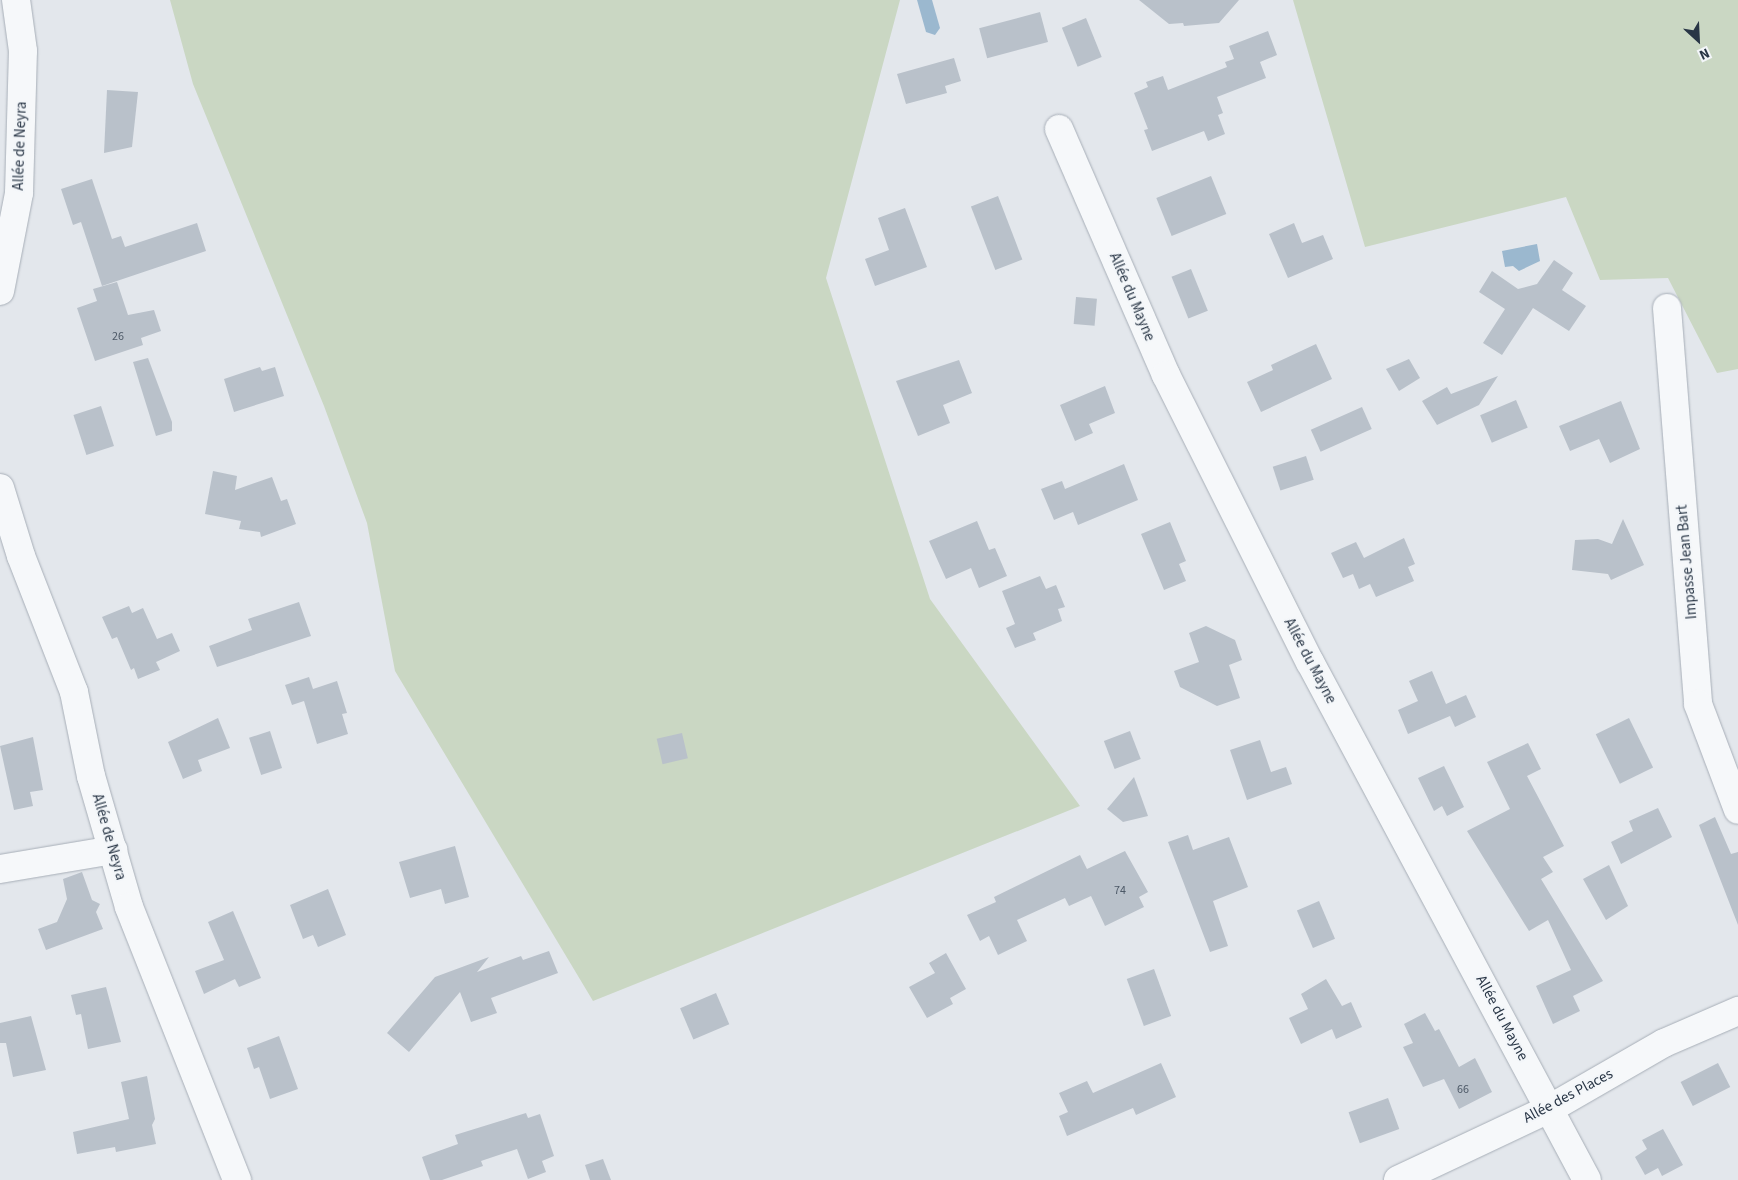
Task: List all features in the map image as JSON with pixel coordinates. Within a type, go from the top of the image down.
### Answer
[{"type":"street","name":"Allée de Neyra","points":[[0,292],[19,193],[23,51],[16,0]]},
{"type":"street","name":"Allée du Mayne","points":[[1059,129],[1170,384],[1310,662],[1551,1108],[1587,1180]]},
{"type":"street","name":"Impasse Jean Bart","points":[[1667,308],[1698,704],[1738,810]]},
{"type":"street","name":"Allée de Neyra","points":[[0,488],[20,556],[74,692],[91,776],[129,907],[237,1180]]},
{"type":"street","points":[[0,869],[113,850]]},
{"type":"street","name":"Allée des Places","points":[[1398,1180],[1551,1108],[1664,1043],[1738,1011]]},
{"type":"green space","points":[[170,0],[900,0],[826,278],[930,599],[1080,806],[593,1001],[395,671],[367,523],[324,406],[193,84]]},
{"type":"green space","points":[[1293,0],[1738,0],[1738,369],[1717,373],[1668,278],[1600,280],[1566,197],[1365,247]]},
{"type":"water","points":[[917,0],[932,0],[940,28],[935,35],[926,32]]},
{"type":"water","points":[[1537,244],[1540,261],[1519,271],[1513,266],[1505,267],[1502,251]]},
{"type":"building","points":[[1139,0],[1239,0],[1219,23],[1184,26],[1183,23],[1169,24]]},
{"type":"building","points":[[1040,12],[1048,42],[987,58],[979,28]]},
{"type":"building","points":[[1086,18],[1102,57],[1078,67],[1062,28]]},
{"type":"building","points":[[1268,31],[1277,55],[1260,62],[1266,78],[1217,97],[1223,113],[1218,115],[1225,134],[1208,141],[1204,131],[1152,151],[1144,130],[1148,129],[1134,93],[1148,87],[1146,82],[1163,76],[1168,90],[1227,67],[1225,62],[1234,59],[1229,46]]},
{"type":"building","points":[[954,58],[961,81],[945,86],[947,93],[906,104],[897,74]]},
{"type":"building","points":[[107,90],[138,92],[132,147],[104,153]]},
{"type":"building","points":[[1211,176],[1226,214],[1172,236],[1156,198]]},
{"type":"building","points":[[92,179],[112,239],[121,236],[125,247],[197,223],[206,251],[102,286],[81,222],[73,225],[61,189]]},
{"type":"building","points":[[998,196],[1022,259],[995,270],[971,206]]},
{"type":"building","points":[[905,208],[927,267],[875,286],[865,259],[889,250],[878,218]]},
{"type":"building","points":[[1294,223],[1302,243],[1323,235],[1333,259],[1288,278],[1269,234]]},
{"type":"building","points":[[1554,260],[1573,273],[1562,290],[1586,306],[1569,331],[1533,308],[1502,355],[1483,343],[1505,309],[1479,292],[1492,271],[1518,289],[1537,284]]},
{"type":"building","points":[[1191,269],[1208,311],[1188,319],[1172,277]]},
{"type":"building","points":[[117,282],[128,315],[154,310],[161,331],[141,338],[143,345],[95,361],[77,308],[97,301],[93,289]]},
{"type":"building","points":[[1076,297],[1097,299],[1095,326],[1074,324]]},
{"type":"building","points":[[1316,344],[1332,379],[1261,412],[1247,382],[1273,370],[1271,365]]},
{"type":"building","points":[[148,358],[172,422],[172,431],[156,436],[133,362]]},
{"type":"building","points":[[1409,359],[1420,378],[1399,391],[1386,369]]},
{"type":"building","points":[[959,360],[972,393],[943,405],[950,423],[918,436],[896,381]]},
{"type":"building","points":[[260,367],[262,371],[275,367],[284,396],[234,412],[224,379]]},
{"type":"building","points":[[1498,376],[1479,405],[1437,425],[1422,401],[1447,387],[1451,394]]},
{"type":"building","points":[[1105,386],[1115,413],[1089,424],[1093,433],[1075,441],[1060,405]]},
{"type":"building","points":[[1516,400],[1528,428],[1492,443],[1480,415]]},
{"type":"building","points":[[1621,401],[1640,449],[1610,463],[1599,439],[1570,451],[1559,426]]},
{"type":"building","points":[[101,406],[114,446],[86,455],[73,415]]},
{"type":"building","points":[[1362,407],[1372,429],[1321,452],[1311,430]]},
{"type":"building","points":[[1306,456],[1314,480],[1280,491],[1273,467]]},
{"type":"building","points":[[1124,464],[1138,500],[1078,525],[1073,512],[1054,520],[1041,489],[1062,481],[1065,489]]},
{"type":"building","points":[[213,471],[237,476],[235,490],[272,477],[281,501],[287,499],[296,524],[261,537],[260,532],[239,529],[241,521],[205,514]]},
{"type":"building","points":[[1623,519],[1644,565],[1611,580],[1608,574],[1572,570],[1575,540],[1598,539],[1612,544]]},
{"type":"building","points":[[977,521],[989,550],[995,548],[1007,576],[979,588],[971,568],[946,579],[929,541]]},
{"type":"building","points":[[1170,522],[1186,561],[1179,564],[1186,581],[1164,590],[1141,534]]},
{"type":"building","points":[[1404,538],[1415,564],[1408,567],[1414,581],[1376,597],[1370,584],[1359,589],[1353,574],[1343,578],[1331,553],[1356,542],[1364,558]]},
{"type":"building","points":[[1040,576],[1046,589],[1056,585],[1065,607],[1058,609],[1062,621],[1033,633],[1036,640],[1015,648],[1006,628],[1015,624],[1002,591]]},
{"type":"building","points":[[299,602],[311,636],[217,667],[209,646],[252,630],[248,619]]},
{"type":"building","points":[[129,606],[132,613],[143,608],[157,639],[172,633],[180,651],[156,662],[160,670],[138,679],[134,668],[131,670],[117,637],[112,639],[102,617]]},
{"type":"building","points":[[1206,626],[1235,640],[1242,660],[1229,665],[1240,698],[1217,706],[1180,687],[1174,671],[1199,662],[1189,633]]},
{"type":"building","points":[[1432,671],[1446,704],[1466,695],[1476,717],[1455,727],[1450,716],[1408,734],[1398,710],[1418,701],[1409,681]]},
{"type":"building","points":[[309,677],[313,689],[337,681],[347,713],[342,714],[348,734],[317,744],[304,701],[292,705],[285,685]]},
{"type":"building","points":[[218,718],[230,748],[198,760],[202,771],[183,779],[168,742]]},
{"type":"building","points":[[1629,718],[1653,767],[1620,784],[1596,734]]},
{"type":"building","points":[[270,731],[282,768],[261,775],[249,738]]},
{"type":"building","points":[[1130,731],[1141,759],[1115,769],[1104,741]]},
{"type":"building","points":[[682,733],[688,758],[663,764],[657,739]]},
{"type":"building","points":[[33,737],[43,790],[30,792],[33,806],[14,810],[0,746]]},
{"type":"building","points":[[1260,740],[1271,772],[1286,767],[1292,784],[1247,800],[1230,750]]},
{"type":"building","points":[[1528,743],[1541,769],[1527,776],[1564,846],[1543,857],[1553,872],[1541,879],[1603,981],[1573,996],[1580,1011],[1553,1024],[1536,986],[1571,970],[1548,920],[1529,931],[1467,831],[1510,809],[1487,762]]},
{"type":"building","points":[[1444,766],[1464,807],[1447,816],[1442,806],[1434,811],[1418,778]]},
{"type":"building","points":[[1134,777],[1148,816],[1123,822],[1107,809]]},
{"type":"building","points":[[1658,808],[1672,837],[1621,864],[1611,842],[1633,831],[1629,821]]},
{"type":"building","points":[[1715,817],[1731,854],[1738,852],[1738,925],[1699,825]]},
{"type":"building","points":[[1188,835],[1193,850],[1229,837],[1248,887],[1213,901],[1228,946],[1210,952],[1168,842]]},
{"type":"building","points":[[455,846],[469,897],[445,904],[441,889],[410,898],[399,862]]},
{"type":"building","points":[[1125,851],[1148,892],[1139,897],[1144,907],[1105,926],[1091,896],[1069,906],[1065,898],[1017,920],[1027,941],[998,955],[989,936],[980,941],[967,915],[996,902],[994,897],[1080,855],[1087,869]]},
{"type":"building","points":[[1609,865],[1628,906],[1606,920],[1583,879]]},
{"type":"building","points":[[82,872],[92,900],[100,904],[96,912],[103,929],[46,950],[38,929],[57,922],[67,899],[63,879]]},
{"type":"building","points":[[328,889],[346,935],[318,947],[313,935],[303,939],[290,905]]},
{"type":"building","points":[[1319,901],[1335,939],[1313,948],[1297,910]]},
{"type":"building","points":[[233,911],[261,978],[239,987],[235,979],[204,994],[195,971],[224,960],[208,922]]},
{"type":"building","points":[[549,951],[558,973],[491,998],[497,1013],[471,1022],[460,992],[409,1052],[387,1033],[435,977],[489,957],[477,972],[521,956],[523,960]]},
{"type":"building","points":[[946,953],[966,989],[950,998],[953,1004],[927,1018],[909,987],[935,973],[929,963]]},
{"type":"building","points":[[1154,969],[1171,1016],[1144,1026],[1127,979]]},
{"type":"building","points":[[1326,979],[1342,1006],[1351,1002],[1362,1027],[1336,1039],[1332,1029],[1301,1044],[1289,1018],[1308,1009],[1301,994]]},
{"type":"building","points":[[106,987],[121,1042],[88,1049],[81,1014],[76,1015],[71,995]]},
{"type":"building","points":[[716,993],[729,1024],[693,1040],[680,1008]]},
{"type":"building","points":[[1425,1013],[1435,1031],[1439,1029],[1459,1067],[1475,1058],[1492,1092],[1459,1109],[1444,1079],[1423,1087],[1403,1047],[1413,1043],[1404,1024]]},
{"type":"building","points":[[31,1016],[46,1070],[13,1077],[6,1043],[0,1043],[0,1023]]},
{"type":"building","points":[[279,1036],[298,1089],[270,1099],[259,1067],[254,1069],[247,1048]]},
{"type":"building","points":[[1161,1063],[1176,1097],[1136,1115],[1133,1108],[1067,1136],[1059,1116],[1068,1112],[1059,1093],[1087,1081],[1093,1093]]},
{"type":"building","points":[[1718,1063],[1730,1087],[1693,1106],[1681,1082]]},
{"type":"building","points":[[147,1076],[155,1119],[152,1125],[156,1144],[116,1152],[115,1147],[77,1154],[73,1132],[129,1119],[121,1082]]},
{"type":"building","points":[[1388,1098],[1399,1129],[1360,1143],[1349,1112]]},
{"type":"building","points":[[526,1113],[528,1118],[540,1114],[554,1156],[542,1161],[546,1172],[528,1179],[517,1149],[481,1161],[483,1166],[442,1180],[430,1180],[422,1157],[458,1144],[455,1135]]},
{"type":"building","points":[[1663,1129],[1683,1165],[1662,1176],[1658,1168],[1645,1175],[1635,1157],[1647,1149],[1642,1140]]},
{"type":"building","points":[[603,1159],[611,1180],[590,1180],[585,1165]]}]
